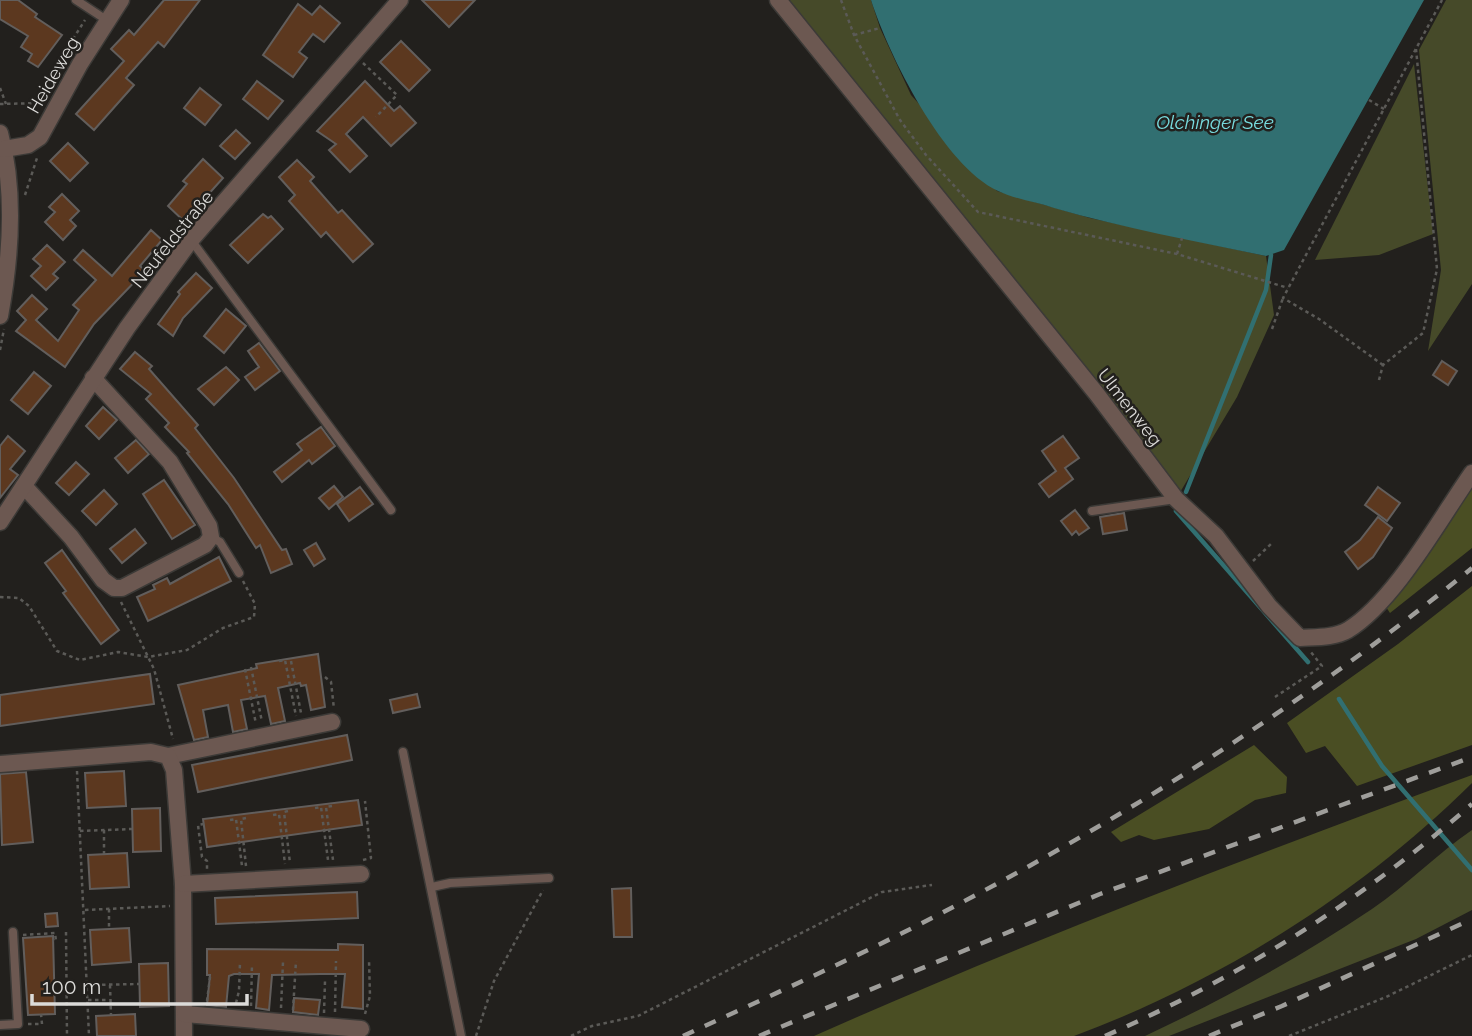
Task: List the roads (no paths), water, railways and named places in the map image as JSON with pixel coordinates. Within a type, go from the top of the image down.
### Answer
[{"type":"street","name":"Heideweg","points":[[2,141],[28,145],[40,136],[121,0]]},
{"type":"street","name":"Neufeldstraße","points":[[0,534],[5,516],[93,378],[191,240],[400,0]]},
{"type":"street","name":"Ulmenweg","points":[[778,0],[1096,393],[1176,499],[1216,536],[1269,606],[1300,638],[1322,637],[1346,631],[1382,601],[1472,473]]},
{"type":"street","points":[[2,141],[5,191],[2,321]]},
{"type":"street","points":[[24,486],[71,537],[103,580],[114,588],[122,588],[205,545],[211,537],[209,526],[170,462],[93,378]]},
{"type":"street","points":[[0,764],[150,752],[168,756],[332,722]]},
{"type":"street","points":[[168,756],[174,771],[183,884],[184,1036]]},
{"type":"street","points":[[183,884],[361,874]]},
{"type":"street","points":[[185,1014],[361,1029]]},
{"type":"lane","points":[[76,0],[108,21]]},
{"type":"lane","points":[[191,240],[391,510]]},
{"type":"lane","points":[[1092,511],[1176,499]]},
{"type":"lane","points":[[211,537],[220,542],[239,573]]},
{"type":"lane","points":[[403,752],[461,1036]]},
{"type":"lane","points":[[432,887],[450,883],[549,878]]},
{"type":"lane","points":[[0,1025],[18,1024],[13,934]]},
{"type":"water","name":"Olchinger See","points":[[871,0],[1424,0],[1284,250],[1266,256],[1106,222],[1018,198],[998,191],[977,178],[938,134],[921,107],[891,50]]},
{"type":"waterway","points":[[1186,492],[1266,290],[1271,255]]},
{"type":"waterway","points":[[1176,511],[1308,662]]},
{"type":"waterway","points":[[1339,699],[1382,766],[1472,870]]},
{"type":"railway","points":[[683,1036],[921,923],[1023,870],[1156,792],[1286,707],[1472,568]]},
{"type":"railway","points":[[759,1036],[1100,894],[1472,757]]},
{"type":"railway","points":[[1105,1036],[1204,988],[1297,934],[1387,873],[1472,804]]},
{"type":"railway","points":[[1209,1036],[1282,1006],[1472,919]]}]
